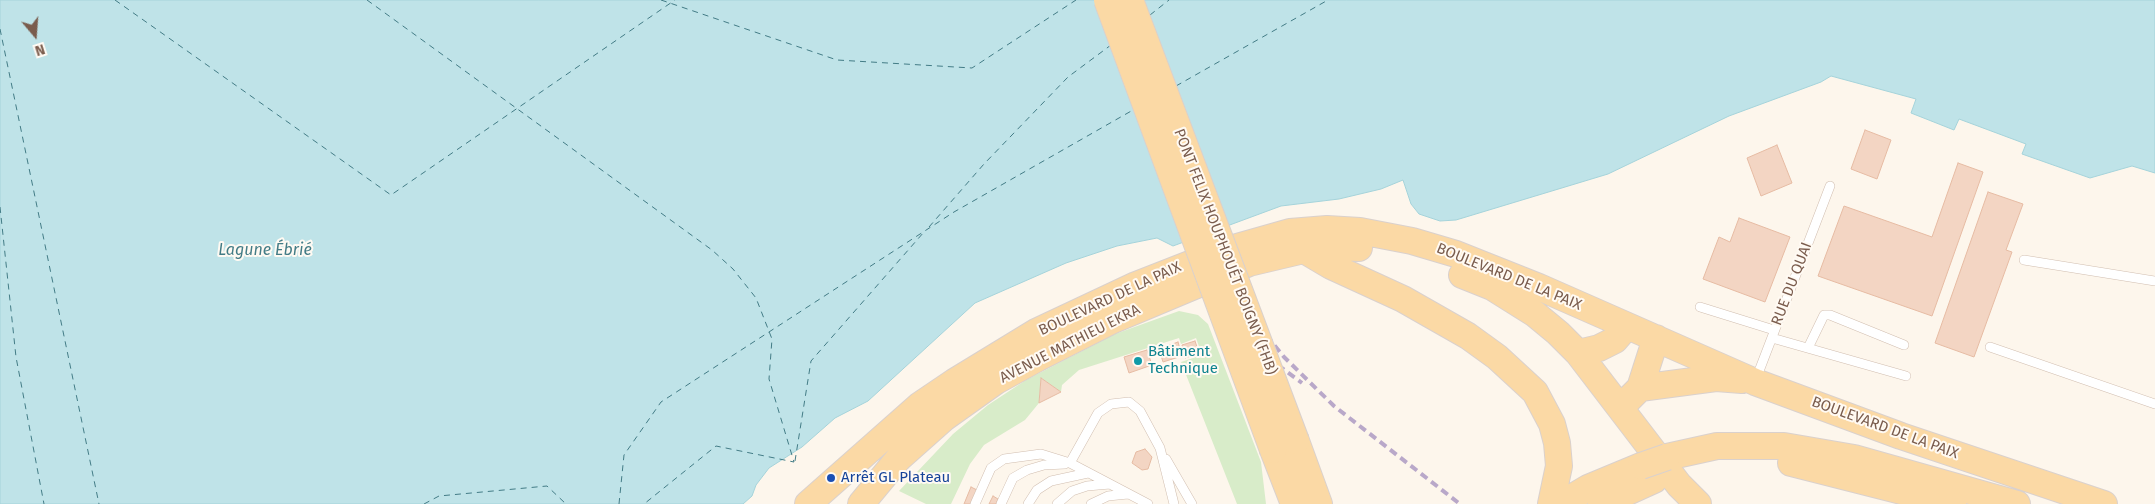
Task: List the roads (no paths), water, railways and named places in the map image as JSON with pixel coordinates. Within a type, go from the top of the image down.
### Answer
[{"type":"main road","name":"PONT FELIX HOUPHOUÉT BOIGNY (FHB)","points":[[1107,0],[1284,446],[1319,504]]},
{"type":"main road","name":"PONT FELIX HOUPHOUÉT BOIGNY (FHB)","points":[[1130,0],[1284,446],[1294,504]]},
{"type":"main road","name":"BOULEVARD DE LA PAIX","points":[[808,504],[920,405],[993,357],[1036,332],[1184,264],[1257,240],[1290,232],[1327,229],[1360,231],[1412,241],[1474,261],[1755,382],[1901,436],[2104,504]]},
{"type":"main road","name":"BOULEVARD DE LA PAIX","points":[[1175,293],[1249,263],[1304,250],[1358,248],[1409,258],[1453,271],[1492,288],[1535,314],[1578,353],[1679,485],[1698,504]]},
{"type":"main road","points":[[1304,250],[1331,266],[1403,300],[1468,336],[1497,357],[1535,392],[1552,424],[1557,443],[1559,466],[1551,504]]},
{"type":"main road","name":"AVENUE MATHIEU EKRA","points":[[861,504],[899,458],[944,418],[996,381],[1113,320],[1175,293]]},
{"type":"main road","points":[[1578,353],[1599,348],[1615,340],[1627,326]]},
{"type":"main road","points":[[1621,407],[1640,388],[1656,338]]},
{"type":"main road","points":[[1640,388],[1716,378],[1755,382]]},
{"type":"main road","points":[[1561,504],[1588,488],[1647,473],[1717,446],[1784,446],[1864,461],[2017,504]]},
{"type":"main road","points":[[1673,464],[1724,460],[1790,463],[1953,504]]},
{"type":"main road","points":[[1601,504],[1647,473]]},
{"type":"lane","name":"RUE DU QUAI","points":[[1755,382],[1830,186]]},
{"type":"lane","points":[[2024,260],[2155,281]]},
{"type":"lane","points":[[1700,307],[1808,348],[1906,376]]},
{"type":"lane","points":[[1808,348],[1824,315],[1830,315],[1904,346]]},
{"type":"lane","points":[[1990,347],[2155,404]]},
{"type":"lane","points":[[1070,463],[1098,414],[1111,404],[1129,402],[1140,411],[1192,504]]},
{"type":"lane","points":[[1160,448],[1174,504]]},
{"type":"lane","points":[[974,504],[991,468],[1004,459],[1042,454],[1070,463],[1145,504]]},
{"type":"lane","points":[[1001,504],[1014,478],[1027,470],[1044,465],[1070,463]]},
{"type":"lane","points":[[1028,504],[1037,490],[1051,481],[1089,473]]},
{"type":"lane","points":[[1057,504],[1072,491],[1087,486],[1110,484]]},
{"type":"lane","points":[[1090,504],[1108,496],[1128,494]]},
{"type":"water","name":"Lagune Ébrié","points":[[0,0],[2155,0],[2155,173],[2132,166],[2090,178],[2022,154],[2026,144],[1959,119],[1954,130],[1911,113],[1916,99],[1831,76],[1821,82],[1729,116],[1608,174],[1456,220],[1440,221],[1419,214],[1411,204],[1403,180],[1381,189],[1339,199],[1281,206],[1173,246],[1157,238],[1117,246],[1066,263],[975,303],[868,401],[835,418],[802,447],[769,468],[756,485],[752,496],[743,504],[0,504]]},
{"type":"railway","points":[[1116,0],[1222,290],[1238,321],[1271,360],[1302,383]]},
{"type":"railway","points":[[1129,0],[1233,286],[1258,325],[1284,357],[1334,406],[1460,504]]},
{"type":"place","name":"Bâtiment Technique","points":[[1138,361]]},
{"type":"place","name":"Arrêt GL Plateau","points":[[831,478]]}]
